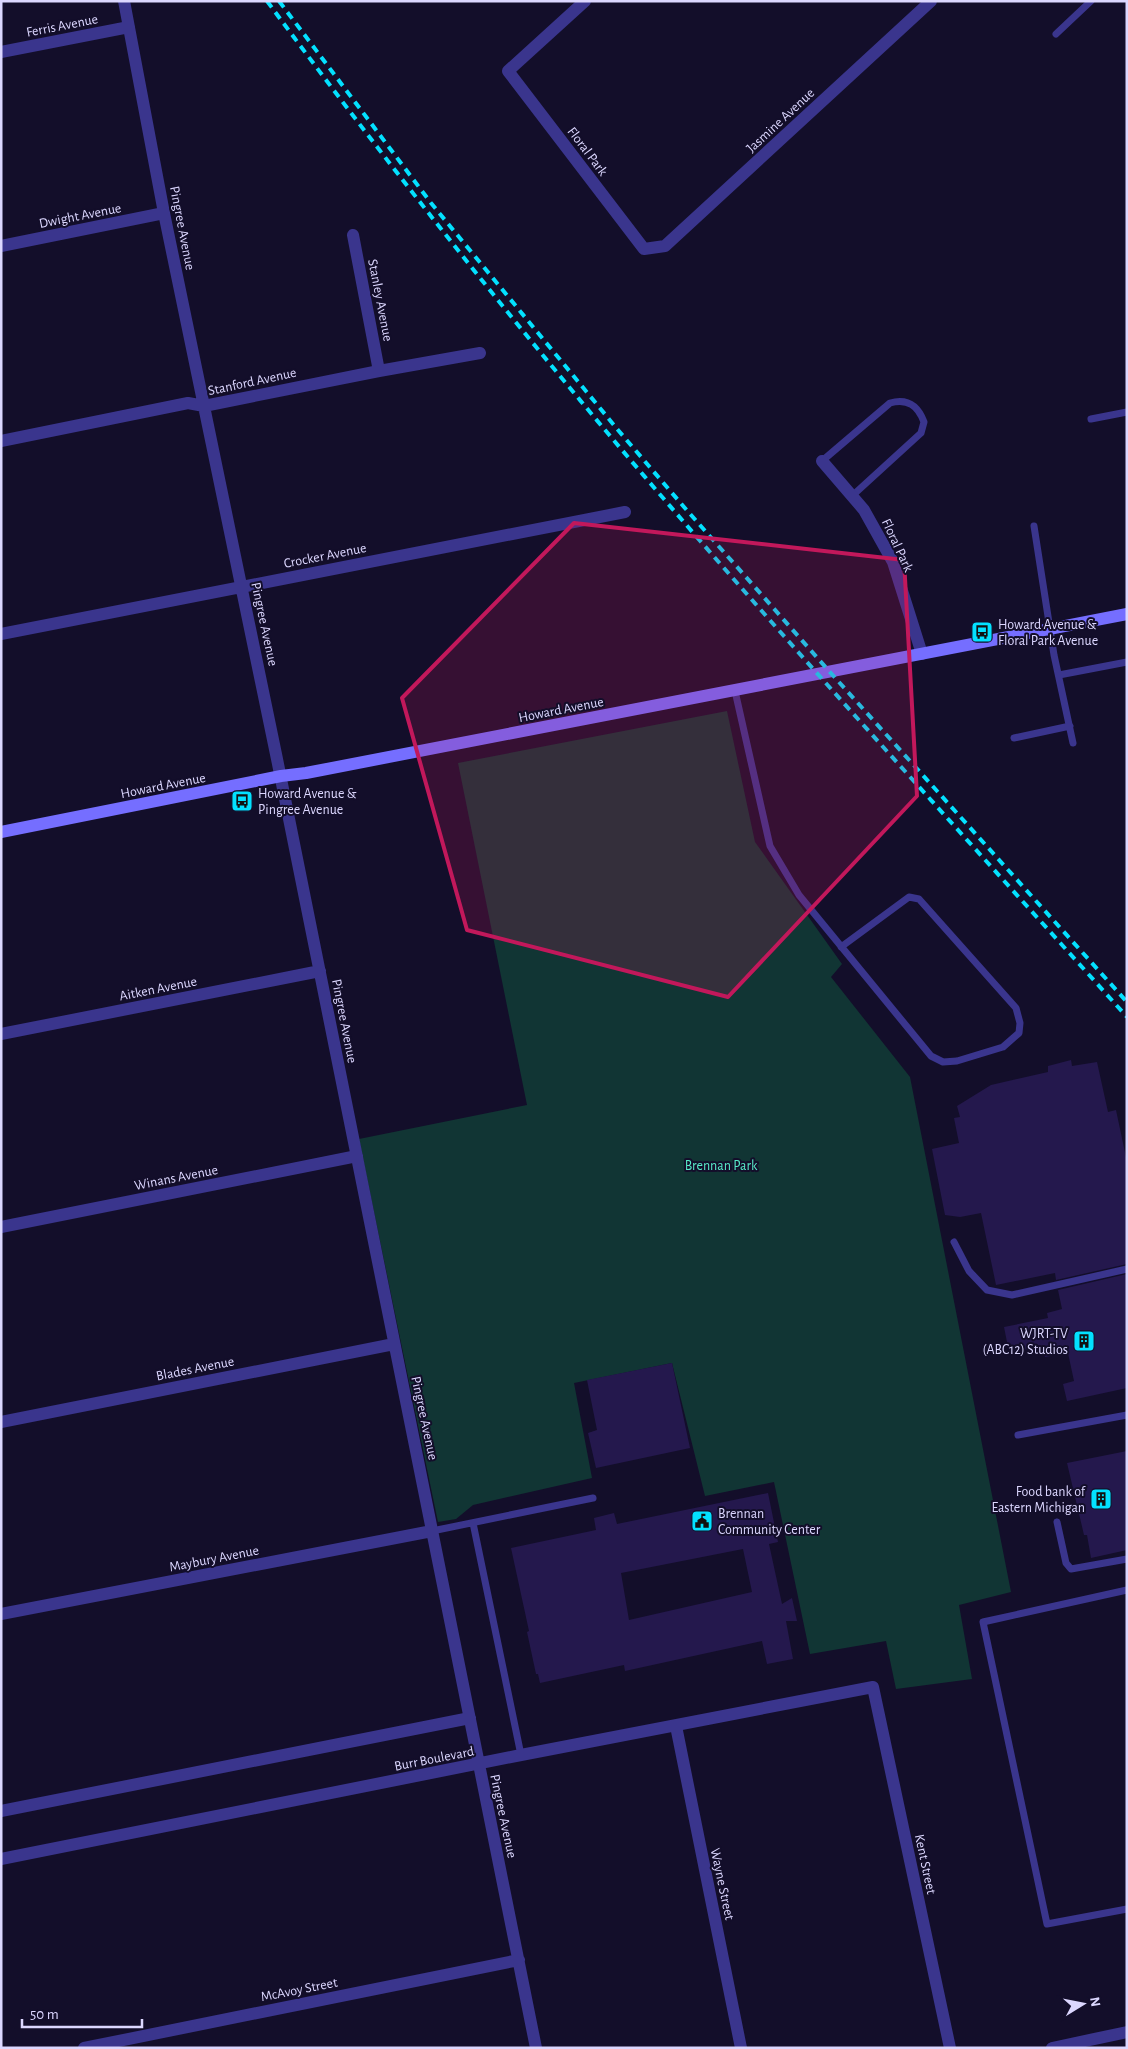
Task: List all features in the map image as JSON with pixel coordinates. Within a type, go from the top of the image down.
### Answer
[{"type":"street","name":"Pingree Avenue","points":[[124,1],[164,213],[281,776],[536,2048]]},
{"type":"street","name":"Floral Park","points":[[585,1],[508,72],[644,249]]},
{"type":"street","name":"Jasmine Avenue","points":[[644,249],[665,246],[931,1]]},
{"type":"street","name":"Ferris Avenue","points":[[1,52],[129,27]]},
{"type":"street","name":"Dwight Avenue","points":[[1,246],[164,213]]},
{"type":"street","name":"Stanley Avenue","points":[[353,235],[379,371]]},
{"type":"street","name":"Stanford Avenue","points":[[1,441],[188,403],[204,406],[480,353]]},
{"type":"street","name":"Floral Park","points":[[822,461],[864,510],[893,562],[922,654]]},
{"type":"street","name":"Crocker Avenue","points":[[1,634],[625,512]]},
{"type":"street","name":"Howard Avenue","points":[[1,832],[281,776],[734,691],[1127,614]]},
{"type":"street","name":"Aitken Avenue","points":[[1,1034],[320,971]]},
{"type":"street","name":"Winans Avenue","points":[[1,1227],[357,1156]]},
{"type":"street","name":"Blades Avenue","points":[[1,1422],[394,1344]]},
{"type":"street","name":"Maybury Avenue","points":[[1,1614],[432,1531]]},
{"type":"street","name":"Burr Boulevard","points":[[1,1860],[521,1755],[872,1687]]},
{"type":"street","name":"Kent Street","points":[[872,1687],[950,2048]]},
{"type":"street","points":[[1,1811],[470,1718]]},
{"type":"street","name":"Wayne Street","points":[[676,1726],[741,2048]]},
{"type":"street","name":"McAvoy Street","points":[[84,2048],[519,1960]]},
{"type":"street","points":[[1052,2048],[1127,2032]]},
{"type":"lane","points":[[1056,34],[1091,1]]},
{"type":"lane","points":[[822,461],[890,403],[900,400],[912,403],[921,414],[924,422],[920,433],[852,496]]},
{"type":"lane","points":[[1091,419],[1127,412]]},
{"type":"lane","points":[[1034,526],[1050,630],[1073,743]]},
{"type":"lane","points":[[1059,675],[1127,662]]},
{"type":"lane","points":[[734,691],[770,846],[799,895],[841,947],[931,1056],[943,1062],[957,1061],[1003,1047],[1019,1033],[1020,1023],[1016,1008],[919,899],[909,896],[841,947]]},
{"type":"lane","points":[[1014,738],[1070,726]]},
{"type":"lane","points":[[954,1242],[969,1271],[987,1290],[1012,1295],[1127,1269]]},
{"type":"lane","points":[[1018,1436],[1127,1415]]},
{"type":"lane","points":[[432,1531],[593,1498]]},
{"type":"lane","points":[[1057,1522],[1066,1563],[1071,1569],[1127,1559]]},
{"type":"lane","points":[[474,1523],[521,1755]]},
{"type":"lane","points":[[1127,1590],[983,1622],[1047,1924],[1127,1909]]},
{"type":"highlighted area","points":[[574,523],[904,560],[917,796],[728,997],[467,930],[402,698]]},
{"type":"green space","name":"Brennan Park","points":[[727,711],[755,842],[842,964],[831,977],[910,1077],[1011,1592],[959,1605],[972,1679],[896,1689],[886,1641],[810,1654],[774,1482],[705,1496],[672,1363],[574,1383],[592,1478],[473,1505],[456,1519],[438,1522],[359,1139],[527,1105],[458,763]]},
{"type":"building","points":[[1071,1060],[1072,1066],[1097,1062],[1108,1112],[1116,1110],[1127,1162],[1127,1264],[1056,1280],[1055,1273],[996,1285],[981,1213],[960,1217],[945,1215],[932,1149],[959,1143],[954,1118],[960,1117],[957,1106],[991,1085],[1048,1072],[1048,1066]]},
{"type":"building","name":"WJRT-TV (ABC12) Studios","points":[[1127,1274],[1127,1388],[1067,1401],[1063,1384],[1074,1381],[1068,1353],[1045,1357],[1042,1347],[1009,1352],[1004,1327],[1048,1318],[1047,1313],[1062,1309],[1058,1290]]},
{"type":"building","points":[[672,1363],[690,1448],[596,1468],[588,1433],[597,1430],[587,1380]]},
{"type":"building","name":"Food bank of Eastern Michigan","points":[[1127,1451],[1127,1550],[1091,1558],[1087,1535],[1084,1535],[1067,1463]]},
{"type":"building","name":"Brennan Community Center","points":[[768,1493],[778,1542],[769,1544],[782,1604],[792,1598],[797,1621],[786,1621],[793,1659],[767,1664],[762,1641],[625,1671],[624,1665],[540,1683],[538,1674],[536,1674],[527,1632],[529,1631],[511,1548],[596,1530],[594,1518],[614,1513],[617,1524]],"holes":[[[743,1549],[752,1592],[629,1620],[621,1573]]]},
{"type":"railway","points":[[267,1],[416,197],[518,325],[623,451],[900,766],[1127,1017]]},
{"type":"railway","points":[[279,1],[431,203],[618,430],[829,671],[1127,1002]]},
{"type":"place","name":"Howard Avenue & Floral Park Avenue","points":[[982,632]]},
{"type":"place","name":"Howard Avenue & Pingree Avenue","points":[[242,801]]},
{"type":"place","name":"WJRT-TV (ABC12) Studios","points":[[1084,1341]]},
{"type":"place","name":"Food bank of Eastern Michigan","points":[[1101,1499]]},
{"type":"place","name":"Brennan Community Center","points":[[702,1521]]}]
